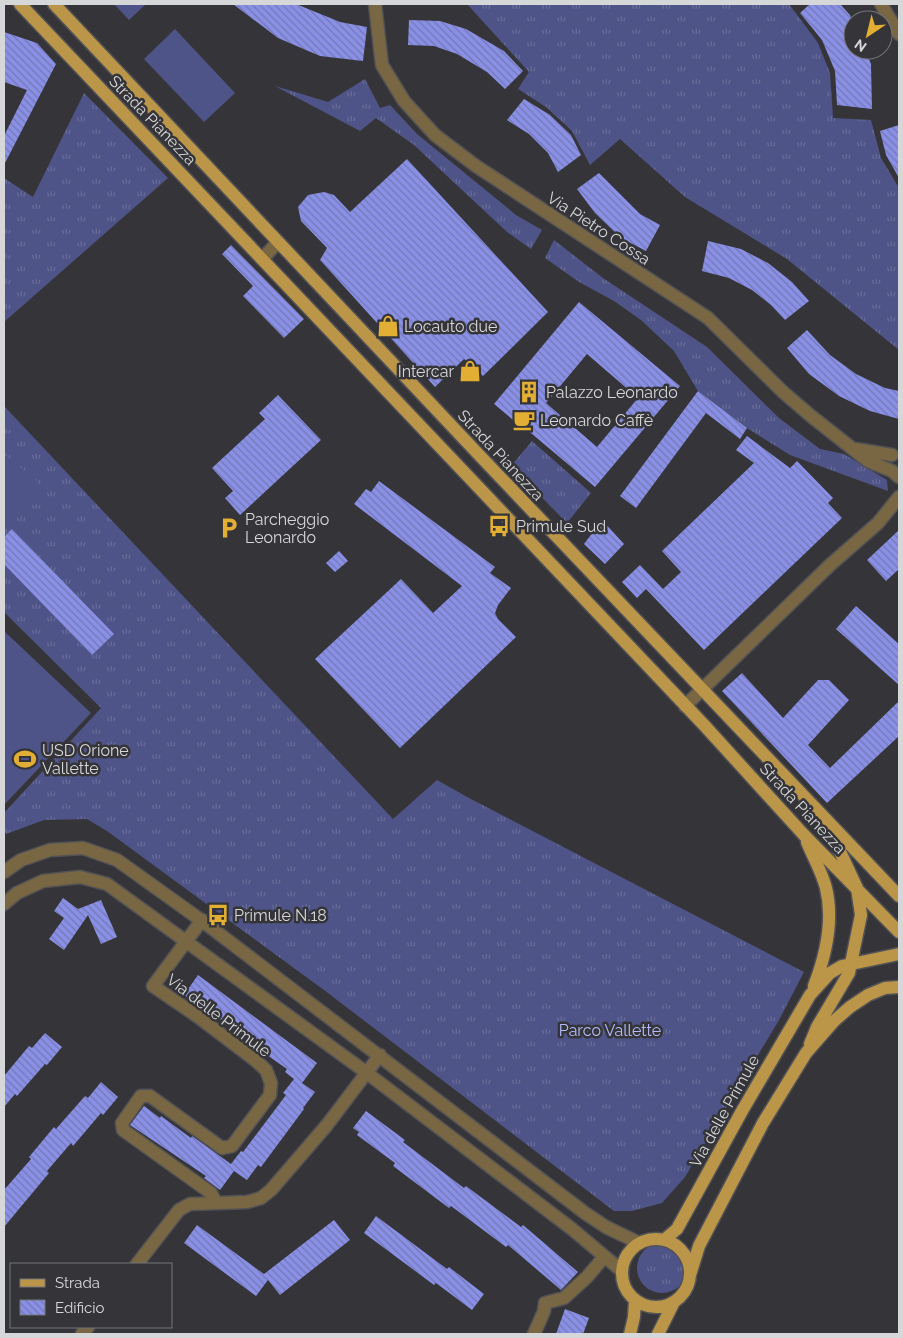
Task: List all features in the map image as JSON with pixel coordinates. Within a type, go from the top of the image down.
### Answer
[{"type":"main road","name":"Strada Pianezza","points":[[20,4],[685,706],[804,835],[899,932]]},
{"type":"main road","name":"Strada Pianezza","points":[[54,4],[899,896]]},
{"type":"main road","points":[[690,1275],[689,1264],[684,1254],[677,1246],[664,1240],[646,1240],[639,1243],[627,1253],[622,1264],[624,1287],[635,1300],[651,1307],[663,1306],[674,1302],[682,1295],[688,1286],[699,1246],[763,1123],[806,1053],[817,1026],[849,973],[852,963],[861,915],[857,888],[836,845],[808,802]]},
{"type":"main road","name":"Via delle Primule","points":[[664,1240],[677,1229],[742,1111],[810,995],[823,962],[826,949],[828,918],[826,888],[804,835]]},
{"type":"main road","name":"Via delle Primule","points":[[810,995],[830,973],[842,966],[899,954]]},
{"type":"main road","points":[[806,1053],[834,1021],[850,1007],[868,995],[885,988],[899,987]]},
{"type":"main road","points":[[630,1334],[635,1300]]},
{"type":"main road","points":[[658,1334],[674,1302]]},
{"type":"street","name":"Via Pietro Cossa","points":[[375,4],[382,65],[404,101],[435,135],[523,198],[708,318],[783,392],[868,461],[897,475]]},
{"type":"street","points":[[881,4],[899,34]]},
{"type":"street","points":[[262,259],[278,242]]},
{"type":"street","name":"Via Pietro Cossa","points":[[855,449],[896,452]]},
{"type":"street","name":"Via Pietro Cossa","points":[[896,452],[890,460],[897,475]]},
{"type":"street","points":[[685,706],[835,560],[878,522],[896,501],[897,475]]},
{"type":"street","points":[[4,872],[21,860],[50,850],[83,848],[117,860],[202,920],[584,1213],[606,1227],[639,1243]]},
{"type":"street","points":[[4,904],[17,893],[43,881],[80,877],[107,884],[368,1073],[572,1229],[622,1271]]},
{"type":"street","points":[[188,941],[202,920]]},
{"type":"street","name":"Via delle Primule","points":[[188,941],[153,986],[197,1016],[266,1070],[271,1083],[270,1094],[232,1146],[222,1148],[150,1096],[141,1096],[122,1123],[124,1130],[211,1193],[216,1203]]},
{"type":"street","points":[[138,1263],[179,1210],[190,1204],[247,1202],[261,1198],[271,1190],[327,1125],[380,1055]]},
{"type":"street","points":[[534,1334],[544,1311],[545,1302],[564,1298],[587,1277],[604,1257]]},
{"type":"green space","points":[[114,4],[146,4],[129,20]]},
{"type":"green space","points":[[467,4],[789,4],[818,43],[830,73],[833,118],[871,120],[881,158],[899,188],[899,350],[787,259],[685,197],[620,139],[590,165],[572,131],[546,107],[518,89],[529,72]]},
{"type":"green space","points":[[175,29],[235,93],[204,122],[144,59]]},
{"type":"green space","points":[[365,79],[380,108],[390,105],[417,134],[516,215],[542,230],[531,249],[507,232],[414,145],[376,118],[360,131],[275,86],[328,102]]},
{"type":"green space","points":[[84,93],[168,178],[4,322],[4,178],[33,197]]},
{"type":"green space","points":[[554,240],[603,278],[707,347],[779,418],[820,449],[844,454],[887,480],[888,491],[790,455],[747,428],[698,391],[674,351],[641,320],[614,301],[579,282],[545,258]]},
{"type":"green space","name":"Parco Vallette","points":[[4,406],[393,819],[437,780],[804,972],[779,1020],[685,1177],[662,1203],[632,1211],[614,1211],[324,990],[107,831],[87,819],[44,820],[6,834],[4,829],[4,813],[101,708],[4,612]]},
{"type":"green space","points":[[532,441],[591,493],[567,523],[511,466]]},
{"type":"green space","points":[[4,454],[38,482],[4,525]]},
{"type":"green space","name":"USD Orione Vallette","points":[[4,631],[91,713],[4,805]]},
{"type":"green space","points":[[662,1243],[672,1245],[680,1250],[685,1258],[687,1268],[685,1278],[680,1286],[672,1291],[662,1293],[652,1291],[644,1286],[639,1278],[637,1268],[639,1258],[644,1250],[652,1245]]},
{"type":"building","points":[[233,4],[296,4],[340,22],[367,27],[363,61],[320,56],[278,38]]},
{"type":"building","points":[[810,4],[840,4],[845,10],[843,10],[843,60],[869,60],[872,109],[837,105],[835,71],[822,40],[800,13]]},
{"type":"building","points":[[409,20],[440,21],[466,29],[504,51],[523,71],[505,89],[487,72],[457,54],[434,46],[408,45]]},
{"type":"building","points":[[4,32],[37,43],[56,64],[4,165],[4,136],[27,90],[4,82]]},
{"type":"building","points":[[524,99],[550,115],[571,135],[581,155],[558,172],[548,153],[529,134],[507,120]]},
{"type":"building","points":[[899,125],[899,178],[886,155],[880,131]]},
{"type":"building","points":[[407,159],[548,312],[483,376],[464,359],[435,387],[320,260],[327,248],[301,221],[298,207],[308,195],[324,192],[334,195],[350,212]]},
{"type":"building","points":[[599,173],[640,214],[660,225],[646,251],[621,238],[595,213],[577,189]]},
{"type":"building","points":[[708,241],[741,249],[768,263],[792,282],[809,301],[785,320],[771,305],[752,290],[729,278],[702,271]]},
{"type":"building","points":[[231,245],[304,319],[284,338],[243,296],[253,286],[222,254]]},
{"type":"building","name":"Palazzo Leonardo","points":[[579,302],[680,386],[595,487],[494,404]],"holes":[[[587,354],[638,398],[597,447],[546,403]]]},
{"type":"building","points":[[807,330],[830,355],[856,374],[885,388],[899,391],[899,419],[870,411],[839,396],[809,374],[787,348]]},
{"type":"building","points":[[698,391],[747,428],[740,439],[706,413],[636,508],[620,496]]},
{"type":"building","points":[[278,395],[321,440],[240,515],[225,498],[233,491],[212,468],[265,419],[259,413]]},
{"type":"building","points":[[747,436],[790,468],[797,461],[833,498],[828,503],[842,518],[704,650],[646,589],[637,598],[622,582],[640,565],[663,589],[681,572],[662,551],[754,463],[736,450]]},
{"type":"building","points":[[379,481],[495,567],[490,573],[511,588],[498,605],[495,613],[498,619],[516,637],[400,748],[315,659],[401,579],[433,613],[462,586],[354,504],[366,489],[371,492]]},
{"type":"building","points":[[602,520],[624,544],[605,564],[584,544]]},
{"type":"building","points":[[12,529],[114,634],[92,655],[4,564],[4,537]]},
{"type":"building","points":[[899,530],[899,569],[886,581],[867,560]]},
{"type":"building","points":[[339,551],[348,561],[335,572],[326,563]]},
{"type":"building","points":[[856,606],[899,644],[899,685],[836,629]]},
{"type":"building","points":[[742,673],[783,718],[818,680],[829,680],[849,700],[808,745],[830,768],[899,701],[899,736],[827,803],[722,691]]},
{"type":"building","points":[[63,898],[78,909],[101,900],[117,937],[101,944],[88,915],[64,950],[49,939],[64,918],[54,911]]},
{"type":"building","points":[[198,975],[317,1063],[302,1083],[315,1092],[261,1167],[258,1165],[247,1180],[234,1171],[220,1190],[204,1178],[206,1176],[130,1125],[144,1106],[191,1138],[192,1136],[231,1164],[241,1151],[243,1152],[286,1095],[283,1093],[294,1079],[285,1072],[287,1069],[228,1028],[229,1026],[202,1005],[200,1007],[184,995]]},
{"type":"building","points":[[45,1033],[62,1047],[47,1065],[45,1064],[17,1096],[15,1094],[4,1107],[4,1076],[29,1046],[32,1048]]},
{"type":"building","points":[[101,1082],[118,1097],[103,1115],[101,1113],[73,1146],[71,1143],[47,1171],[49,1173],[4,1227],[4,1190],[31,1159],[29,1157],[54,1127],[56,1129],[85,1096],[88,1098]]},
{"type":"building","points":[[366,1111],[405,1140],[403,1142],[464,1188],[466,1186],[521,1227],[523,1225],[578,1272],[561,1290],[508,1245],[506,1247],[451,1206],[449,1208],[393,1166],[395,1163],[357,1135],[359,1132],[353,1128]]},
{"type":"building","points":[[376,1216],[484,1294],[472,1310],[436,1283],[434,1285],[364,1233]]},
{"type":"building","points":[[334,1220],[350,1240],[280,1295],[268,1280],[256,1296],[184,1243],[197,1225],[264,1274]]},
{"type":"building","points":[[565,1309],[589,1318],[583,1334],[556,1334]]},
{"type":"place","name":"Locauto due","points":[[388,326]]},
{"type":"place","name":"Intercar","points":[[470,371]]},
{"type":"place","name":"Palazzo Leonardo","points":[[529,392]]},
{"type":"place","name":"Leonardo Caffè","points":[[524,420]]},
{"type":"place","name":"Primule Sud","points":[[499,526]]},
{"type":"place","name":"Parcheggio Leonardo","points":[[229,528]]},
{"type":"place","name":"USD Orione Vallette","points":[[25,759]]},
{"type":"place","name":"Primule N.18","points":[[218,915]]}]
